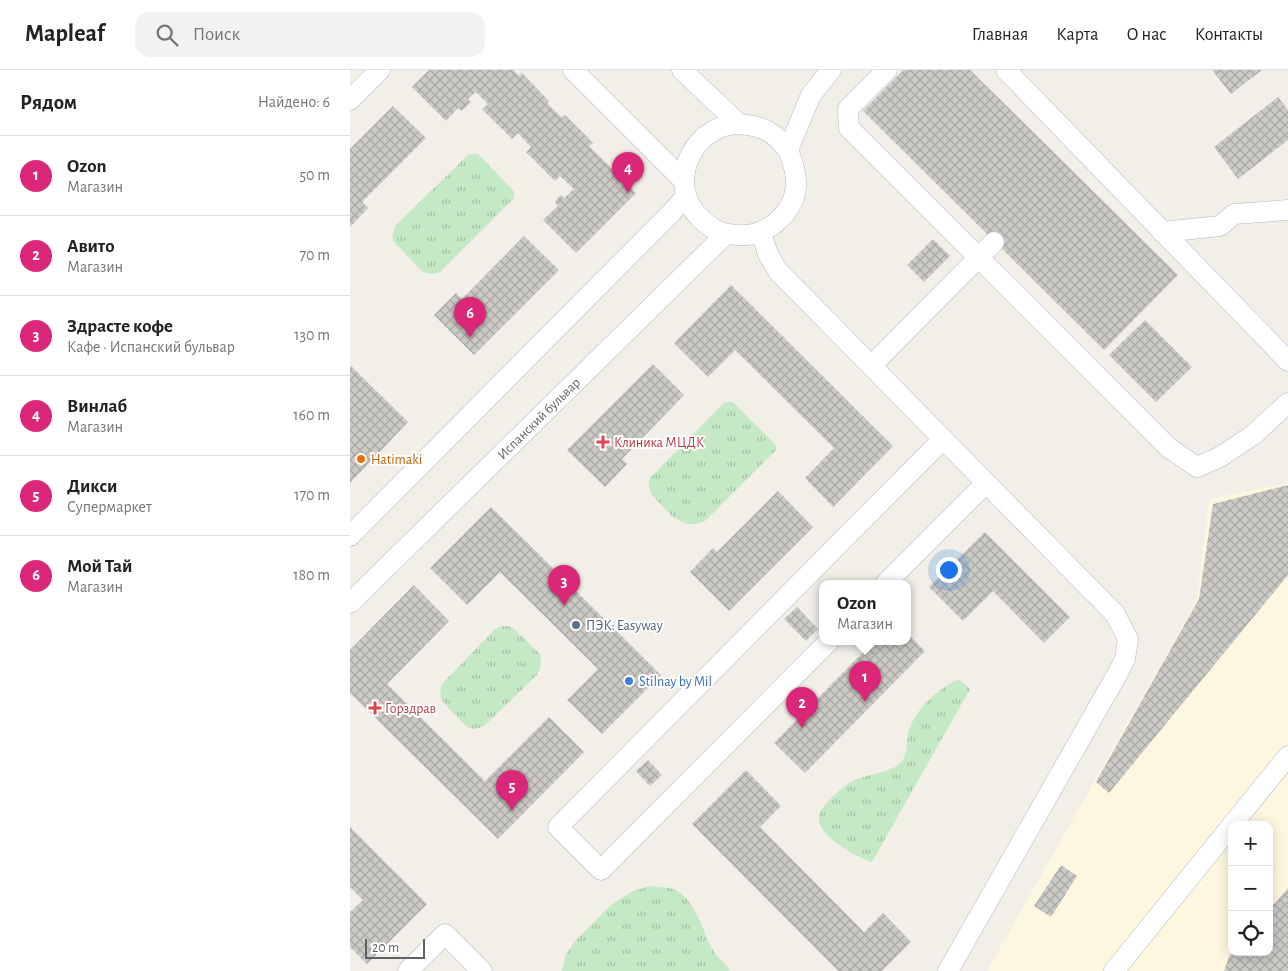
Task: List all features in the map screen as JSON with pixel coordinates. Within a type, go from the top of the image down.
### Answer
[{"type":"street","points":[[350,100],[380,70]]},
{"type":"street","points":[[350,536],[651,234],[685,189],[686,164],[694,148],[706,135],[721,127],[739,124],[758,127],[775,136],[788,150],[795,168],[796,188],[790,206],[778,222],[761,232],[744,236],[726,234],[709,226],[695,213],[685,189],[573,70]]},
{"type":"street","points":[[682,70],[739,124]]},
{"type":"street","points":[[788,150],[812,95],[831,70]]},
{"type":"street","points":[[887,70],[848,109],[848,128],[1169,448],[1197,466],[1220,457],[1253,435],[1288,403]]},
{"type":"street","points":[[1006,70],[1288,361]]},
{"type":"street","points":[[1162,232],[1220,226],[1234,214],[1288,210]]},
{"type":"street","points":[[761,232],[768,254],[778,271],[1115,614],[1128,639],[1125,658],[1119,672],[948,971]]},
{"type":"street","name":"Испанский бульвар","points":[[350,603],[726,234]]},
{"type":"street","points":[[871,366],[994,242]]},
{"type":"street","points":[[825,645],[601,870],[558,827],[943,439]]},
{"type":"street","points":[[889,580],[986,483]]},
{"type":"street","points":[[1235,821],[1288,756]]},
{"type":"street","points":[[1114,971],[1228,830]]},
{"type":"street","points":[[408,971],[445,934],[482,971]]},
{"type":"shaded area","points":[[1288,483],[1288,971],[987,971],[1197,600],[1209,499]]},
{"type":"green space","points":[[469,154],[478,154],[513,190],[514,198],[440,272],[426,273],[393,241],[394,229]]},
{"type":"green space","points":[[725,402],[735,404],[775,444],[776,450],[705,521],[696,524],[681,522],[669,513],[652,495],[649,487],[650,478]]},
{"type":"green space","points":[[509,626],[514,629],[541,655],[540,669],[537,675],[484,726],[475,729],[469,728],[442,700],[440,694],[442,684],[495,629]]},
{"type":"green space","points":[[959,679],[970,689],[872,862],[857,856],[841,846],[826,834],[821,827],[819,818],[826,803],[852,782],[889,770],[898,765],[904,757],[909,730],[918,713],[943,688]]},
{"type":"green space","points":[[650,886],[670,888],[678,891],[685,897],[696,913],[713,951],[730,971],[562,971],[565,956],[575,941],[612,904],[633,891]]},
{"type":"building","points":[[429,70],[513,70],[519,76],[522,73],[549,101],[547,103],[562,118],[565,115],[593,143],[589,146],[636,193],[576,253],[543,220],[558,206],[555,202],[561,195],[564,198],[574,189],[560,176],[555,181],[526,152],[531,147],[518,133],[512,139],[482,109],[488,104],[476,92],[468,99],[471,102],[462,111],[458,108],[446,121],[412,87]]},
{"type":"building","points":[[903,70],[970,70],[1178,275],[1104,350],[863,111]]},
{"type":"building","points":[[1212,70],[1262,70],[1231,94]]},
{"type":"building","points":[[1278,97],[1288,110],[1288,140],[1238,179],[1214,147]]},
{"type":"building","points":[[393,106],[426,138],[362,202],[368,208],[350,227],[350,149]]},
{"type":"building","points":[[524,236],[559,270],[474,355],[434,315],[456,293],[462,299]]},
{"type":"building","points":[[933,239],[950,256],[924,282],[907,265]]},
{"type":"building","points":[[731,285],[893,446],[833,507],[805,478],[834,448],[735,350],[708,377],[674,343]]},
{"type":"building","points":[[1145,320],[1192,367],[1156,402],[1109,355]]},
{"type":"building","points":[[653,364],[684,395],[622,459],[627,464],[605,487],[567,450]]},
{"type":"building","points":[[350,365],[408,422],[350,483]]},
{"type":"building","points":[[1288,485],[1288,575],[1109,793],[1096,782],[1199,599],[1213,504]]},
{"type":"building","points":[[778,491],[813,527],[729,611],[690,572],[713,548],[717,552]]},
{"type":"building","points":[[491,507],[661,675],[602,734],[567,700],[598,669],[500,572],[467,605],[430,568]]},
{"type":"building","points":[[985,532],[1070,617],[1044,643],[993,591],[963,621],[929,587]]},
{"type":"building","points":[[414,585],[449,621],[387,684],[485,781],[549,717],[584,752],[498,839],[350,693],[350,650]]},
{"type":"building","points":[[797,607],[818,629],[806,641],[784,619]]},
{"type":"building","points":[[911,637],[925,651],[805,773],[774,743],[870,645],[911,645]]},
{"type":"building","points":[[648,760],[662,775],[650,786],[636,771]]},
{"type":"building","points":[[746,770],[781,806],[760,827],[864,932],[883,913],[911,942],[882,971],[838,971],[692,824]]},
{"type":"building","points":[[350,827],[427,904],[367,964],[350,947],[350,912],[363,900],[350,887]]},
{"type":"building","points":[[1061,865],[1077,876],[1051,917],[1034,906]]},
{"type":"building","points":[[1288,888],[1288,971],[1224,971],[1230,956],[1273,956],[1273,905]]},
{"type":"place","name":"Винлаб","points":[[628,193]]},
{"type":"place","name":"Мой Тай","points":[[470,338]]},
{"type":"place","name":"Клиника МЦДК","points":[[603,442]]},
{"type":"place","name":"Hatimaki","points":[[361,459]]},
{"type":"place","name":"Здрасте кофе","points":[[564,606]]},
{"type":"place","name":"ПЭК: Easyway","points":[[576,625]]},
{"type":"place","name":"Stilnay by Mil","points":[[629,681]]},
{"type":"place","name":"Ozon","points":[[865,702]]},
{"type":"place","name":"Горздрав","points":[[375,708]]},
{"type":"place","name":"Авито","points":[[802,728]]},
{"type":"place","name":"Дикси","points":[[512,811]]}]
